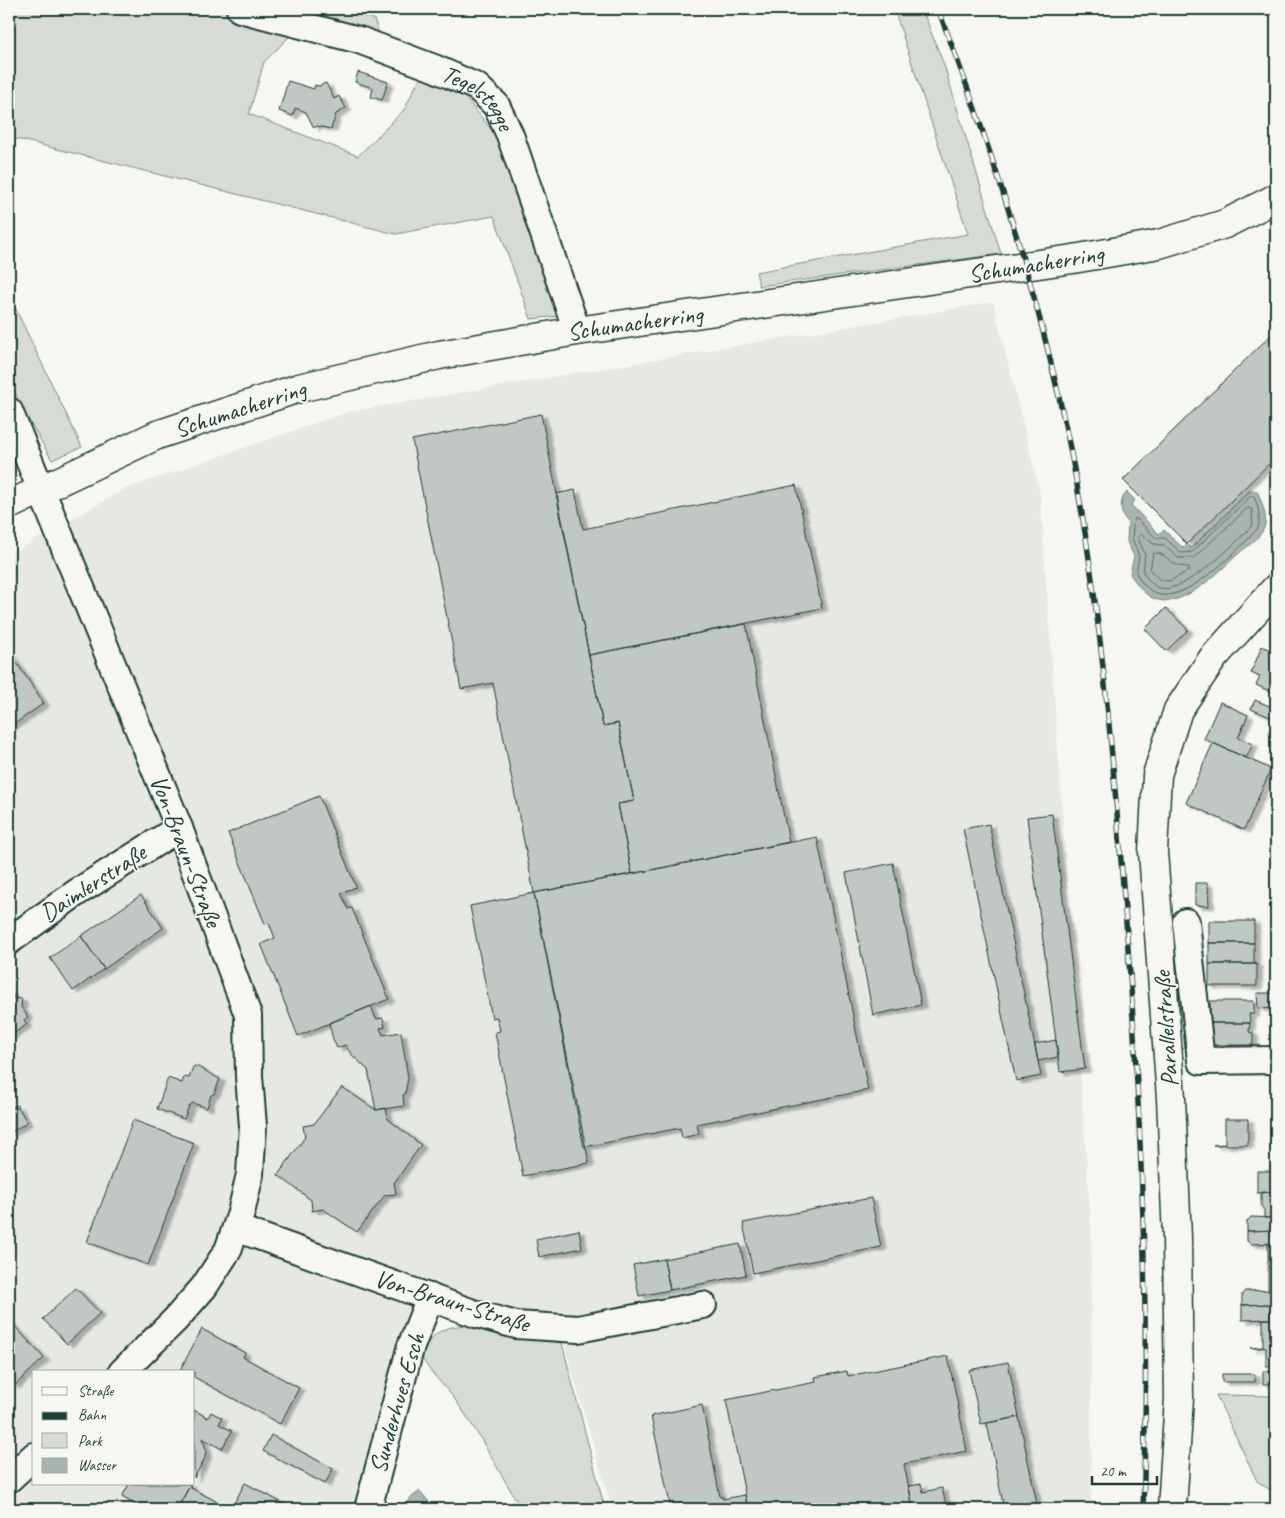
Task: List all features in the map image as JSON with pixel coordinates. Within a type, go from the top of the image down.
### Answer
[{"type":"main road","name":"Schumacherring","points":[[9,505],[39,489],[157,435],[299,388],[439,354],[577,331],[1074,259],[1159,244],[1225,224],[1276,198]]},
{"type":"main road","name":"Parallelstraße","points":[[1172,1509],[1179,1398],[1177,1238],[1171,1098],[1152,852],[1157,775],[1178,710],[1213,658],[1276,588]]},
{"type":"street","name":"Tegelstegge","points":[[240,9],[359,40],[434,68],[477,87],[496,105],[510,135],[577,331]]},
{"type":"street","name":"Von-Braun-Straße","points":[[9,410],[39,489],[179,828],[248,1015],[252,1126],[250,1174],[236,1228],[228,1250],[204,1287],[175,1320],[124,1370]]},
{"type":"street","name":"Daimlerstraße","points":[[9,941],[76,893],[179,828]]},
{"type":"street","points":[[1186,922],[1201,1061],[1276,1060]]},
{"type":"street","name":"Von-Braun-Straße","points":[[236,1228],[430,1297],[516,1325],[578,1329],[703,1305]]},
{"type":"street","name":"Sunderhues Esch","points":[[368,1509],[410,1349],[430,1297]]},
{"type":"street","points":[[9,1479],[32,1458]]},
{"type":"shaded area","points":[[993,302],[1040,493],[1091,1229],[1091,1509],[612,1509],[563,1340],[416,1301],[366,1509],[9,1509],[9,555],[125,489],[348,412]]},
{"type":"green space","points":[[9,9],[234,9],[296,30],[264,62],[249,114],[358,156],[404,110],[422,73],[464,96],[502,143],[559,316],[531,319],[494,216],[396,234],[9,137]]},
{"type":"green space","points":[[279,9],[341,9],[374,19],[380,37]]},
{"type":"green space","points":[[894,9],[922,9],[944,65],[1001,254],[759,286],[756,272],[968,234]]},
{"type":"green space","points":[[9,295],[82,447],[52,460],[19,403],[9,376]]},
{"type":"green space","points":[[464,1325],[562,1343],[605,1509],[522,1509],[465,1414],[426,1365],[419,1352],[443,1330]]},
{"type":"green space","points":[[1216,1395],[1276,1396],[1276,1494],[1257,1481]]},
{"type":"water","points":[[1251,489],[1258,493],[1265,517],[1265,526],[1255,540],[1212,578],[1179,598],[1168,601],[1158,600],[1142,590],[1130,574],[1134,556],[1127,542],[1128,522],[1123,515],[1121,507],[1124,495],[1127,492],[1135,500],[1131,505],[1159,534],[1164,530],[1183,548],[1187,544],[1191,548]]},
{"type":"water","points":[[420,1491],[435,1509],[411,1509],[408,1500]]},
{"type":"building","points":[[358,72],[388,82],[382,100],[371,97],[373,88],[355,82]]},
{"type":"building","points":[[288,81],[314,89],[315,85],[319,86],[326,83],[334,99],[339,96],[346,108],[336,114],[331,129],[317,126],[314,128],[306,112],[295,108],[293,116],[279,111]]},
{"type":"building","points":[[1276,330],[1276,457],[1187,544],[1123,480]]},
{"type":"building","points":[[541,414],[603,726],[618,723],[634,801],[618,804],[632,874],[534,893],[493,683],[461,689],[412,440]]},
{"type":"building","points":[[796,485],[822,608],[589,655],[556,494],[575,490],[583,529]]},
{"type":"building","points":[[1166,608],[1188,630],[1166,651],[1145,629]]},
{"type":"building","points":[[746,624],[789,842],[632,874],[618,804],[634,801],[618,723],[603,726],[589,655]]},
{"type":"building","points":[[1262,646],[1276,653],[1276,688],[1274,693],[1256,685],[1260,677],[1251,673]]},
{"type":"building","points":[[9,652],[44,703],[9,728]]},
{"type":"building","points":[[1255,700],[1276,709],[1272,718],[1251,709]]},
{"type":"building","points":[[1220,702],[1248,715],[1238,738],[1253,744],[1246,758],[1204,739]]},
{"type":"building","points":[[1213,743],[1271,769],[1244,830],[1186,803]]},
{"type":"building","points":[[319,796],[356,887],[341,893],[348,909],[352,908],[389,999],[298,1036],[261,944],[275,938],[269,923],[265,924],[228,833]]},
{"type":"building","points":[[1052,814],[1085,1069],[1060,1072],[1027,817]]},
{"type":"building","points":[[989,824],[1041,1076],[1016,1081],[963,829]]},
{"type":"building","points":[[817,837],[868,1090],[697,1124],[699,1134],[682,1138],[680,1128],[584,1147],[534,893]]},
{"type":"building","points":[[893,863],[921,1005],[873,1015],[846,873]]},
{"type":"building","points":[[1195,883],[1208,883],[1209,906],[1195,905]]},
{"type":"building","points":[[534,893],[589,1163],[523,1176],[495,1032],[500,1031],[497,1017],[492,1018],[470,906]]},
{"type":"building","points":[[141,895],[163,928],[104,969],[81,936]]},
{"type":"building","points":[[1209,921],[1254,921],[1254,943],[1209,943]]},
{"type":"building","points":[[81,936],[104,969],[73,991],[50,958]]},
{"type":"building","points":[[1209,943],[1254,943],[1254,963],[1257,964],[1209,964]]},
{"type":"building","points":[[1209,964],[1257,964],[1257,986],[1209,986]]},
{"type":"building","points":[[9,990],[14,998],[22,999],[21,1007],[28,1017],[24,1020],[27,1024],[9,1037]]},
{"type":"building","points":[[1257,993],[1276,993],[1276,1009],[1258,1008]]},
{"type":"building","points":[[1210,1001],[1254,1001],[1254,1014],[1249,1014],[1250,1023],[1210,1023]]},
{"type":"building","points":[[371,1006],[376,1019],[383,1018],[385,1027],[380,1028],[383,1035],[401,1032],[408,1078],[405,1094],[403,1095],[404,1106],[376,1110],[368,1070],[352,1055],[345,1045],[337,1048],[333,1039],[329,1023]]},
{"type":"building","points":[[1210,1023],[1250,1023],[1249,1032],[1253,1033],[1253,1045],[1209,1045]]},
{"type":"building","points":[[1056,1040],[1058,1057],[1038,1061],[1035,1044]]},
{"type":"building","points":[[196,1066],[220,1079],[214,1094],[211,1095],[207,1108],[193,1103],[189,1106],[184,1119],[157,1109],[168,1078],[182,1083],[184,1077],[189,1078],[193,1067]]},
{"type":"building","points":[[1276,1080],[1276,1112],[1275,1112]]},
{"type":"building","points":[[342,1087],[376,1110],[386,1108],[388,1119],[421,1145],[394,1183],[396,1194],[385,1195],[357,1232],[323,1209],[312,1211],[311,1200],[278,1175],[305,1137],[303,1126],[314,1124]]},
{"type":"building","points":[[17,1105],[27,1122],[9,1134],[9,1110]]},
{"type":"building","points":[[1225,1119],[1248,1119],[1248,1145],[1213,1145],[1225,1144]]},
{"type":"building","points":[[133,1120],[194,1143],[148,1265],[87,1242]]},
{"type":"building","points":[[1257,1171],[1276,1171],[1276,1192],[1257,1193]]},
{"type":"building","points":[[1261,1192],[1276,1192],[1276,1218],[1264,1218],[1264,1210],[1261,1206]]},
{"type":"building","points":[[871,1198],[881,1247],[753,1273],[743,1223]]},
{"type":"building","points":[[1251,1217],[1276,1218],[1276,1230],[1247,1231],[1247,1221]]},
{"type":"building","points":[[579,1230],[582,1248],[539,1257],[536,1239]]},
{"type":"building","points":[[1276,1230],[1276,1243],[1251,1244],[1247,1241],[1247,1231]]},
{"type":"building","points":[[1276,1243],[1276,1267],[1268,1267],[1268,1244]]},
{"type":"building","points":[[740,1244],[746,1275],[670,1290],[664,1259]]},
{"type":"building","points":[[664,1259],[670,1290],[639,1296],[633,1265]]},
{"type":"building","points":[[1268,1267],[1276,1267],[1276,1291],[1268,1291]]},
{"type":"building","points":[[76,1288],[100,1313],[67,1344],[43,1319]]},
{"type":"building","points":[[1271,1290],[1271,1304],[1242,1305],[1242,1294],[1245,1291]]},
{"type":"building","points":[[1271,1304],[1271,1319],[1242,1320],[1242,1305]]},
{"type":"building","points":[[1263,1319],[1276,1319],[1276,1365],[1266,1366],[1266,1348],[1250,1348],[1263,1347]]},
{"type":"building","points":[[9,1320],[44,1358],[14,1386],[9,1381]]},
{"type":"building","points":[[202,1329],[245,1353],[243,1357],[299,1388],[280,1424],[195,1378],[195,1370],[180,1370]]},
{"type":"building","points":[[948,1356],[967,1451],[904,1464],[913,1509],[748,1509],[726,1400],[816,1382],[815,1377],[847,1371],[848,1376]]},
{"type":"building","points":[[1008,1362],[1019,1417],[981,1424],[969,1370]]},
{"type":"building","points":[[1263,1371],[1270,1371],[1270,1384],[1263,1384]]},
{"type":"building","points":[[1222,1374],[1255,1374],[1255,1382],[1222,1382]]},
{"type":"building","points":[[1271,1375],[1276,1375],[1276,1383],[1271,1383]]},
{"type":"building","points":[[702,1405],[720,1497],[723,1497],[723,1499],[745,1495],[748,1509],[671,1509],[651,1416]]},
{"type":"building","points":[[195,1411],[208,1418],[211,1412],[222,1418],[219,1424],[232,1431],[222,1449],[202,1438],[206,1449],[205,1458],[195,1476]]},
{"type":"building","points":[[1019,1417],[1038,1509],[1004,1509],[987,1423]]},
{"type":"building","points":[[271,1435],[333,1469],[325,1484],[263,1451]]},
{"type":"building","points":[[245,1483],[288,1506],[286,1509],[231,1509]]},
{"type":"building","points":[[921,1484],[923,1492],[942,1488],[947,1509],[913,1509],[909,1486]]},
{"type":"building","points":[[128,1486],[190,1486],[177,1509],[143,1509],[122,1497]]},
{"type":"building","points":[[189,1487],[231,1509],[177,1509]]},
{"type":"railway","points":[[938,9],[978,117],[1030,281],[1070,448],[1091,569],[1112,752],[1137,1079],[1146,1365],[1143,1509]]}]
